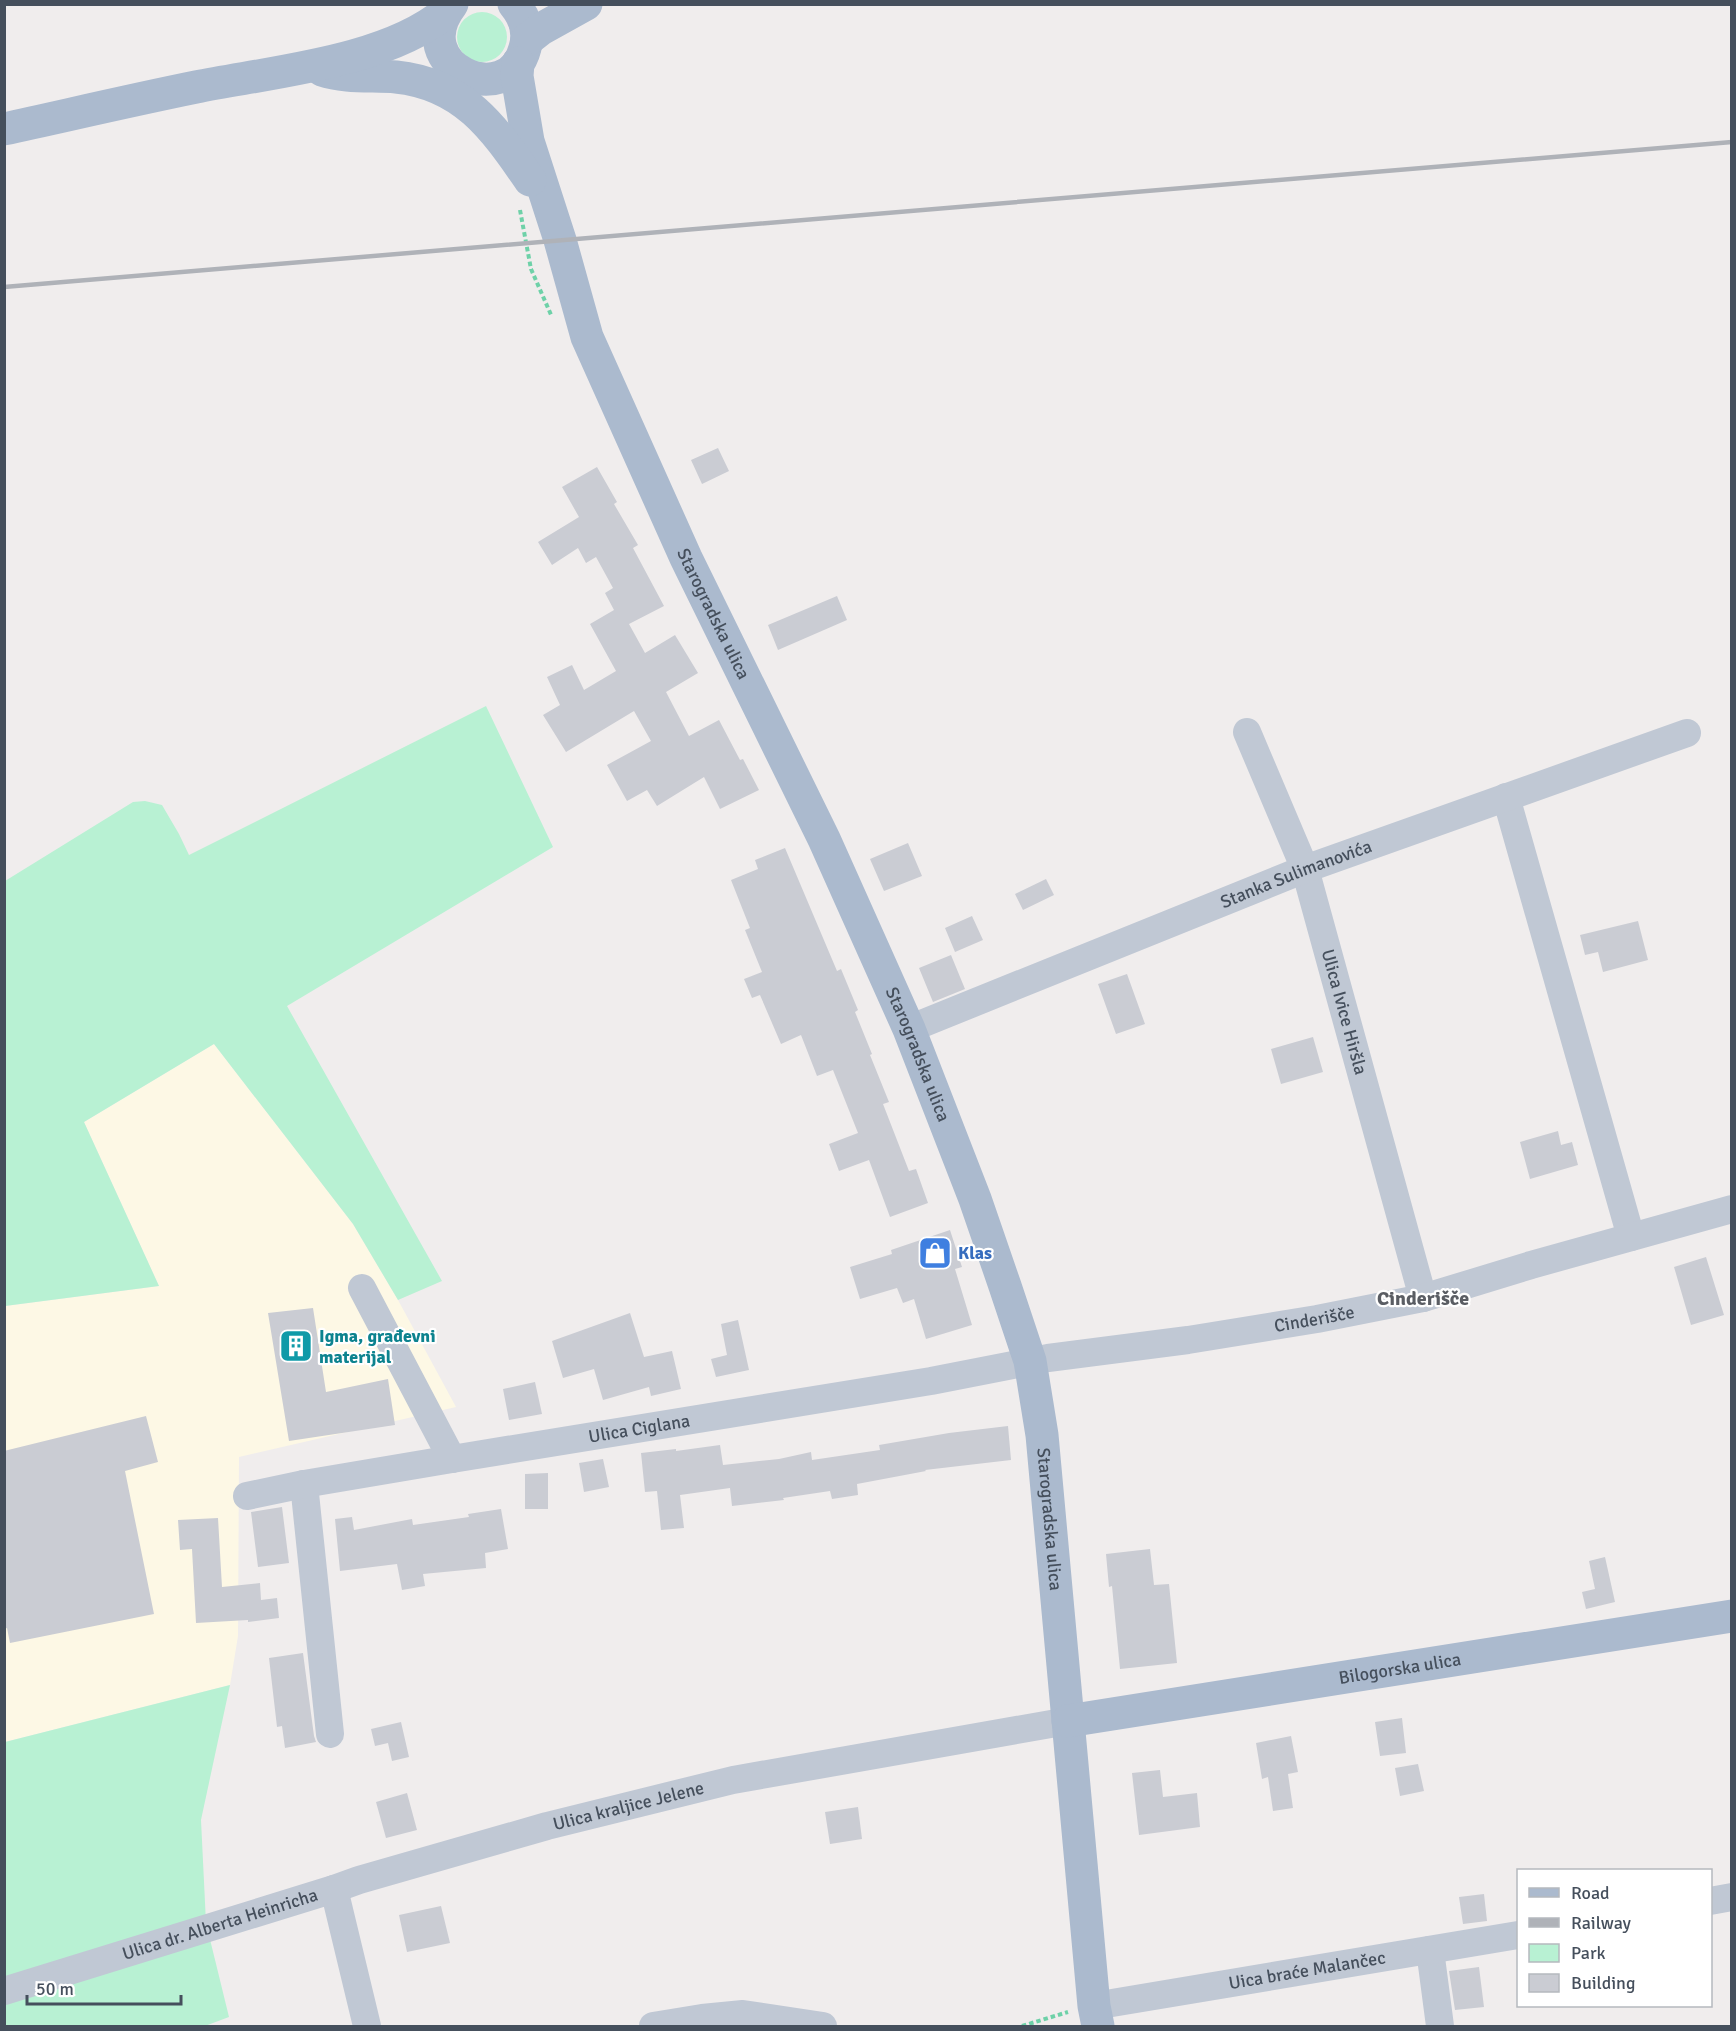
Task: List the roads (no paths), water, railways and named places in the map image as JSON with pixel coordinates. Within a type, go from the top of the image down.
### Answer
[{"type":"main road","name":"Starogradska ulica","points":[[514,4],[521,12],[527,26],[517,76],[528,141],[533,203],[560,240],[587,337],[621,416],[686,558],[824,839],[909,1029],[975,1199],[1030,1361],[1042,1435],[1068,1721],[1089,2014]]},
{"type":"main road","points":[[523,4],[537,7],[565,4]]},
{"type":"main road","points":[[479,80],[507,73],[549,24],[586,4]]},
{"type":"main road","points":[[4,129],[194,87],[352,57],[422,31],[449,8]]},
{"type":"main road","points":[[449,8],[441,25],[440,39],[443,52],[450,64]]},
{"type":"main road","points":[[352,57],[433,59],[450,64]]},
{"type":"main road","name":"Starogradska ulica","points":[[450,64],[468,77],[479,80],[501,97],[528,141]]},
{"type":"main road","points":[[309,65],[337,75],[404,78],[437,86],[457,96],[473,108],[494,130],[533,203]]},
{"type":"main road","name":"Bilogorska ulica","points":[[1068,1721],[1731,1617]]},
{"type":"street","name":"Ulica Ivice Hiršla","points":[[1248,732],[1305,869],[1423,1298]]},
{"type":"street","name":"Stanka Sulimanovića","points":[[909,1029],[1305,869],[1687,733]]},
{"type":"street","points":[[1506,797],[1631,1237]]},
{"type":"street","name":"Cinderišče","points":[[1030,1361],[1305,1321],[1423,1298],[1731,1209]]},
{"type":"street","points":[[362,1288],[452,1459]]},
{"type":"street","name":"Ulica Ciglana","points":[[247,1496],[452,1459],[931,1381],[1030,1361]]},
{"type":"street","points":[[304,1484],[330,1734]]},
{"type":"street","name":"Ulica kraljice Jelene","points":[[334,1889],[547,1826],[733,1780],[1068,1721]]},
{"type":"street","points":[[334,1889],[367,2026]]},
{"type":"street","name":"Ulica dr. Alberta Heinricha","points":[[4,1991],[334,1889]]},
{"type":"street","points":[[1712,1900],[1731,1897]]},
{"type":"street","name":"Uica braće Malančec","points":[[1089,2014],[1517,1935]]},
{"type":"street","points":[[1430,1950],[1440,2026]]},
{"type":"street","points":[[653,2026],[743,2014],[823,2026]]},
{"type":"railway","points":[[4,287],[1732,142]]},
{"type":"place","name":"Klas","points":[[935,1253]]},
{"type":"place","name":"Igma, građevni materijal","points":[[296,1346]]},
{"type":"district","name":"Cinderišče","points":[[1423,1298]]}]
